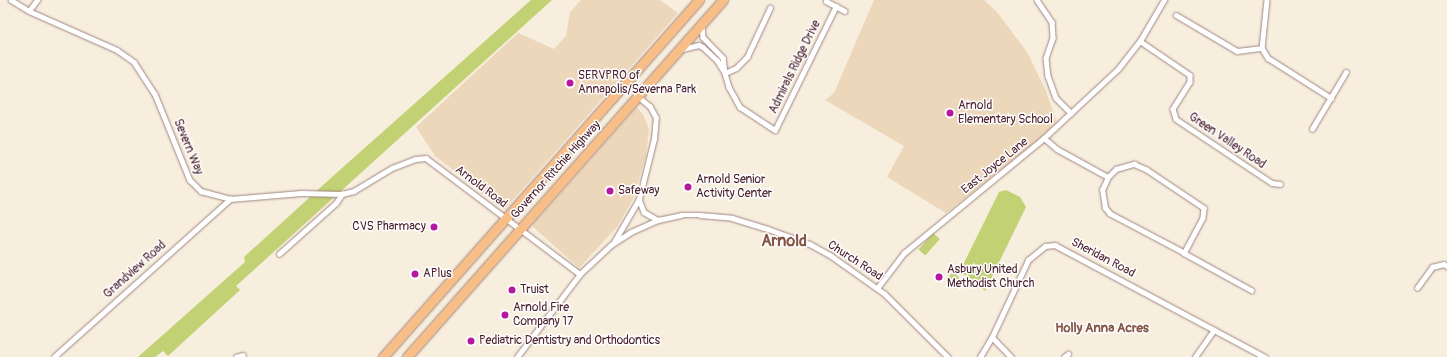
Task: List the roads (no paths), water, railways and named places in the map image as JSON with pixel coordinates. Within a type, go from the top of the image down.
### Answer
[{"type":"highway","name":"Governor Ritchie Highway","points":[[383,357],[699,0]]},
{"type":"highway","name":"Governor Ritchie Highway","points":[[407,357],[723,0]]},
{"type":"street","name":"Severn Way","points":[[11,0],[29,11],[117,50],[134,62],[145,76],[158,101],[190,180],[201,191],[230,199],[301,193],[342,194],[354,191],[405,162]]},
{"type":"street","points":[[29,11],[37,0]]},
{"type":"street","points":[[1037,0],[1052,22],[1052,38],[1046,58],[1048,76],[1056,98],[1071,112]]},
{"type":"street","name":"East Joyce Lane","points":[[878,287],[904,253],[1044,138],[1118,69],[1140,41],[1164,0]]},
{"type":"street","points":[[1267,0],[1262,48],[1268,58],[1331,98]]},
{"type":"street","points":[[826,1],[845,11]]},
{"type":"street","name":"Admirals Ridge Drive","points":[[702,25],[703,37],[723,58],[729,87],[740,107],[775,130],[836,6]]},
{"type":"street","points":[[725,73],[736,68],[747,58],[770,8]]},
{"type":"street","points":[[1176,15],[1237,50],[1262,48]]},
{"type":"street","name":"Green Valley Road","points":[[1140,41],[1190,75],[1190,82],[1173,109],[1176,119],[1272,183],[1280,184]]},
{"type":"street","name":"Admirals Ridge Drive","points":[[680,50],[699,45],[717,60],[725,73]]},
{"type":"street","points":[[1312,129],[1346,72]]},
{"type":"street","points":[[517,357],[580,274],[614,242],[639,199],[646,178],[656,125],[650,107],[638,97]]},
{"type":"street","points":[[1044,138],[1057,149],[1108,177]]},
{"type":"street","name":"Arnold Road","points":[[405,162],[421,158],[429,159],[580,274]]},
{"type":"street","points":[[1184,253],[1204,215],[1202,205],[1138,165],[1122,166],[1108,177],[1102,194],[1105,208],[1110,214],[1251,290]]},
{"type":"street","points":[[279,254],[336,203],[342,194]]},
{"type":"street","name":"Grandview Road","points":[[54,357],[230,199]]},
{"type":"street","points":[[639,199],[644,212],[658,220]]},
{"type":"street","name":"Church Road","points":[[614,242],[631,232],[658,220],[681,215],[700,215],[732,218],[810,244],[848,265],[878,287],[903,309],[948,357]]},
{"type":"street","name":"Sheridan Road","points":[[980,357],[992,338],[1028,260],[1045,246],[1055,245],[1264,357]]},
{"type":"street","points":[[1417,288],[1432,267],[1444,264],[1447,266]]},
{"type":"street","points":[[1195,357],[1214,330]]},
{"type":"street","points":[[992,338],[1011,357]]},
{"type":"street","points":[[236,357],[242,355]]},
{"type":"place","name":"SERVPRO of Annapolis/Severna Park","points":[[570,83]]},
{"type":"place","name":"Arnold Elementary School","points":[[950,113]]},
{"type":"place","name":"Arnold Senior Activity Center","points":[[688,187]]},
{"type":"place","name":"Safeway","points":[[610,191]]},
{"type":"place","name":"CVS Pharmacy","points":[[434,227]]},
{"type":"place","name":"APlus","points":[[415,274]]},
{"type":"place","name":"Asbury United Methodist Church","points":[[939,277]]},
{"type":"place","name":"Truist","points":[[512,290]]},
{"type":"place","name":"Arnold Fire Company 17","points":[[505,315]]},
{"type":"place","name":"Pediatric Dentistry and Orthodontics","points":[[471,341]]},
{"type":"district","name":"Arnold","points":[[784,241]]},
{"type":"district","name":"Holly Anna Acres","points":[[1102,328]]}]
